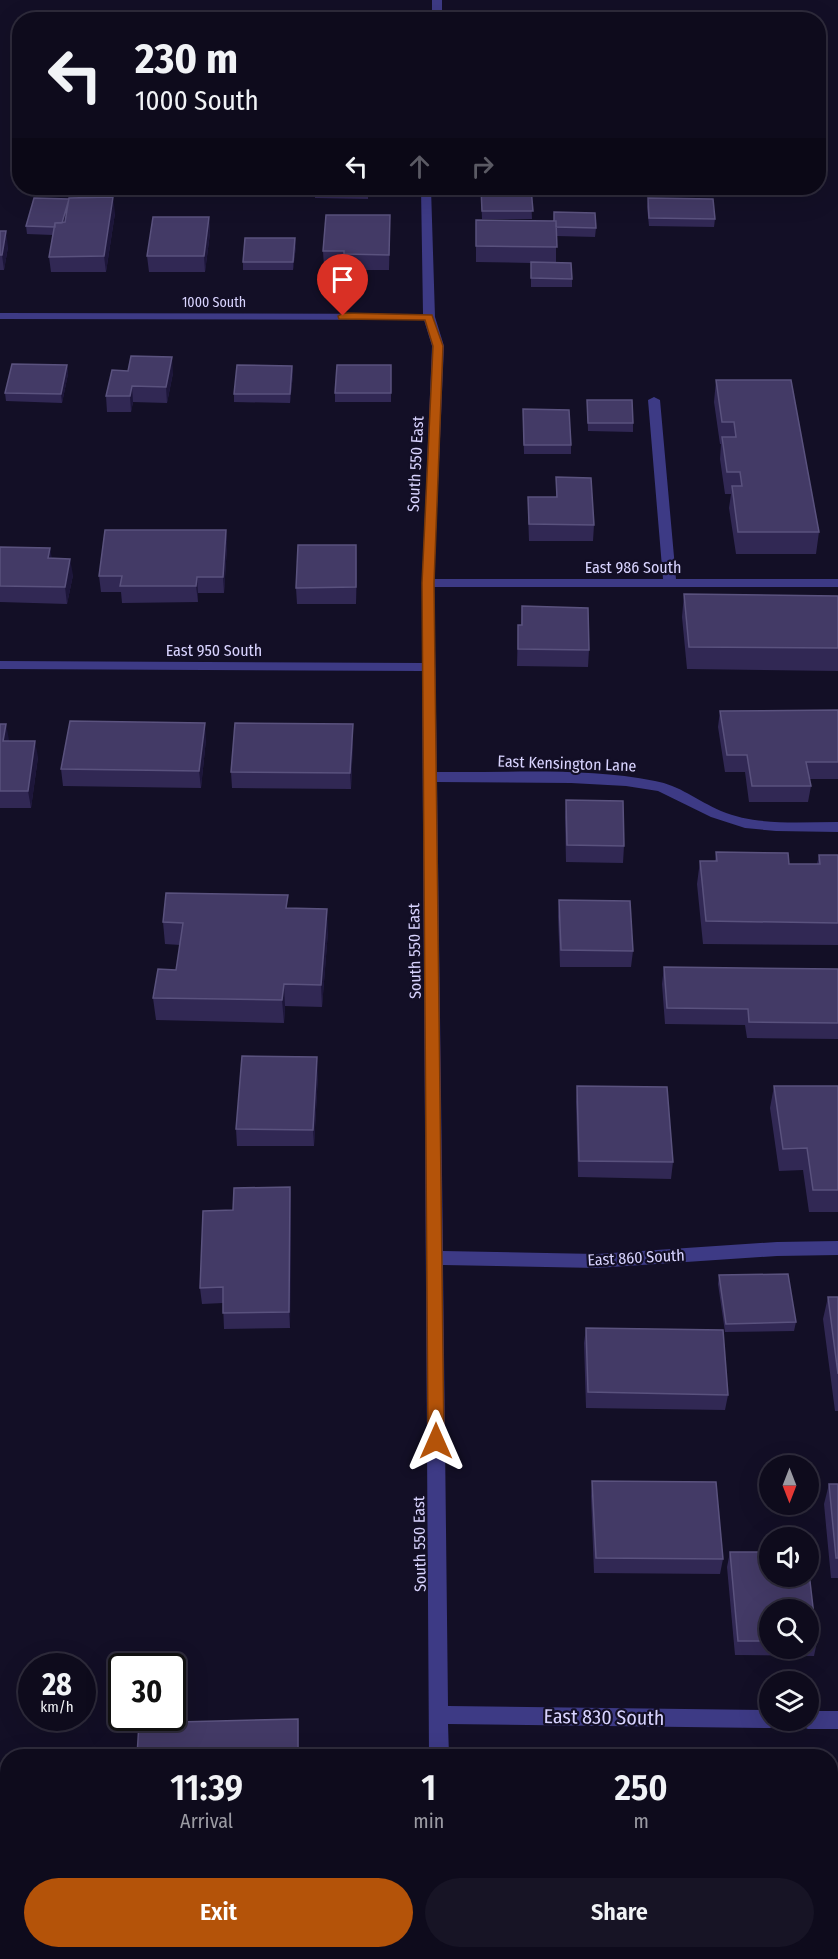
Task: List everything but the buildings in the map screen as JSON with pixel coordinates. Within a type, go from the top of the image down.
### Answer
[{"type":"street","name":"South 550 East","points":[[426,195],[429,317],[438,346],[428,583],[439,1749]]},
{"type":"street","name":"1000 South","points":[[0,316],[429,317]]},
{"type":"street","points":[[654,400],[670,583]]},
{"type":"street","name":"East 986 South","points":[[428,583],[838,583]]},
{"type":"street","name":"East 950 South","points":[[0,666],[429,667]]},
{"type":"street","name":"East Kensington Lane","points":[[430,777],[596,780],[657,786],[718,815],[750,823],[791,827],[838,827]]},
{"type":"street","name":"East 860 South","points":[[434,1258],[597,1260],[777,1249],[838,1248]]},
{"type":"street","name":"East 830 South","points":[[438,1715],[759,1719]]},
{"type":"street","points":[[819,1720],[838,1720]]},
{"type":"route","points":[[343,316],[429,317],[438,346],[428,583],[436,1441]]}]
